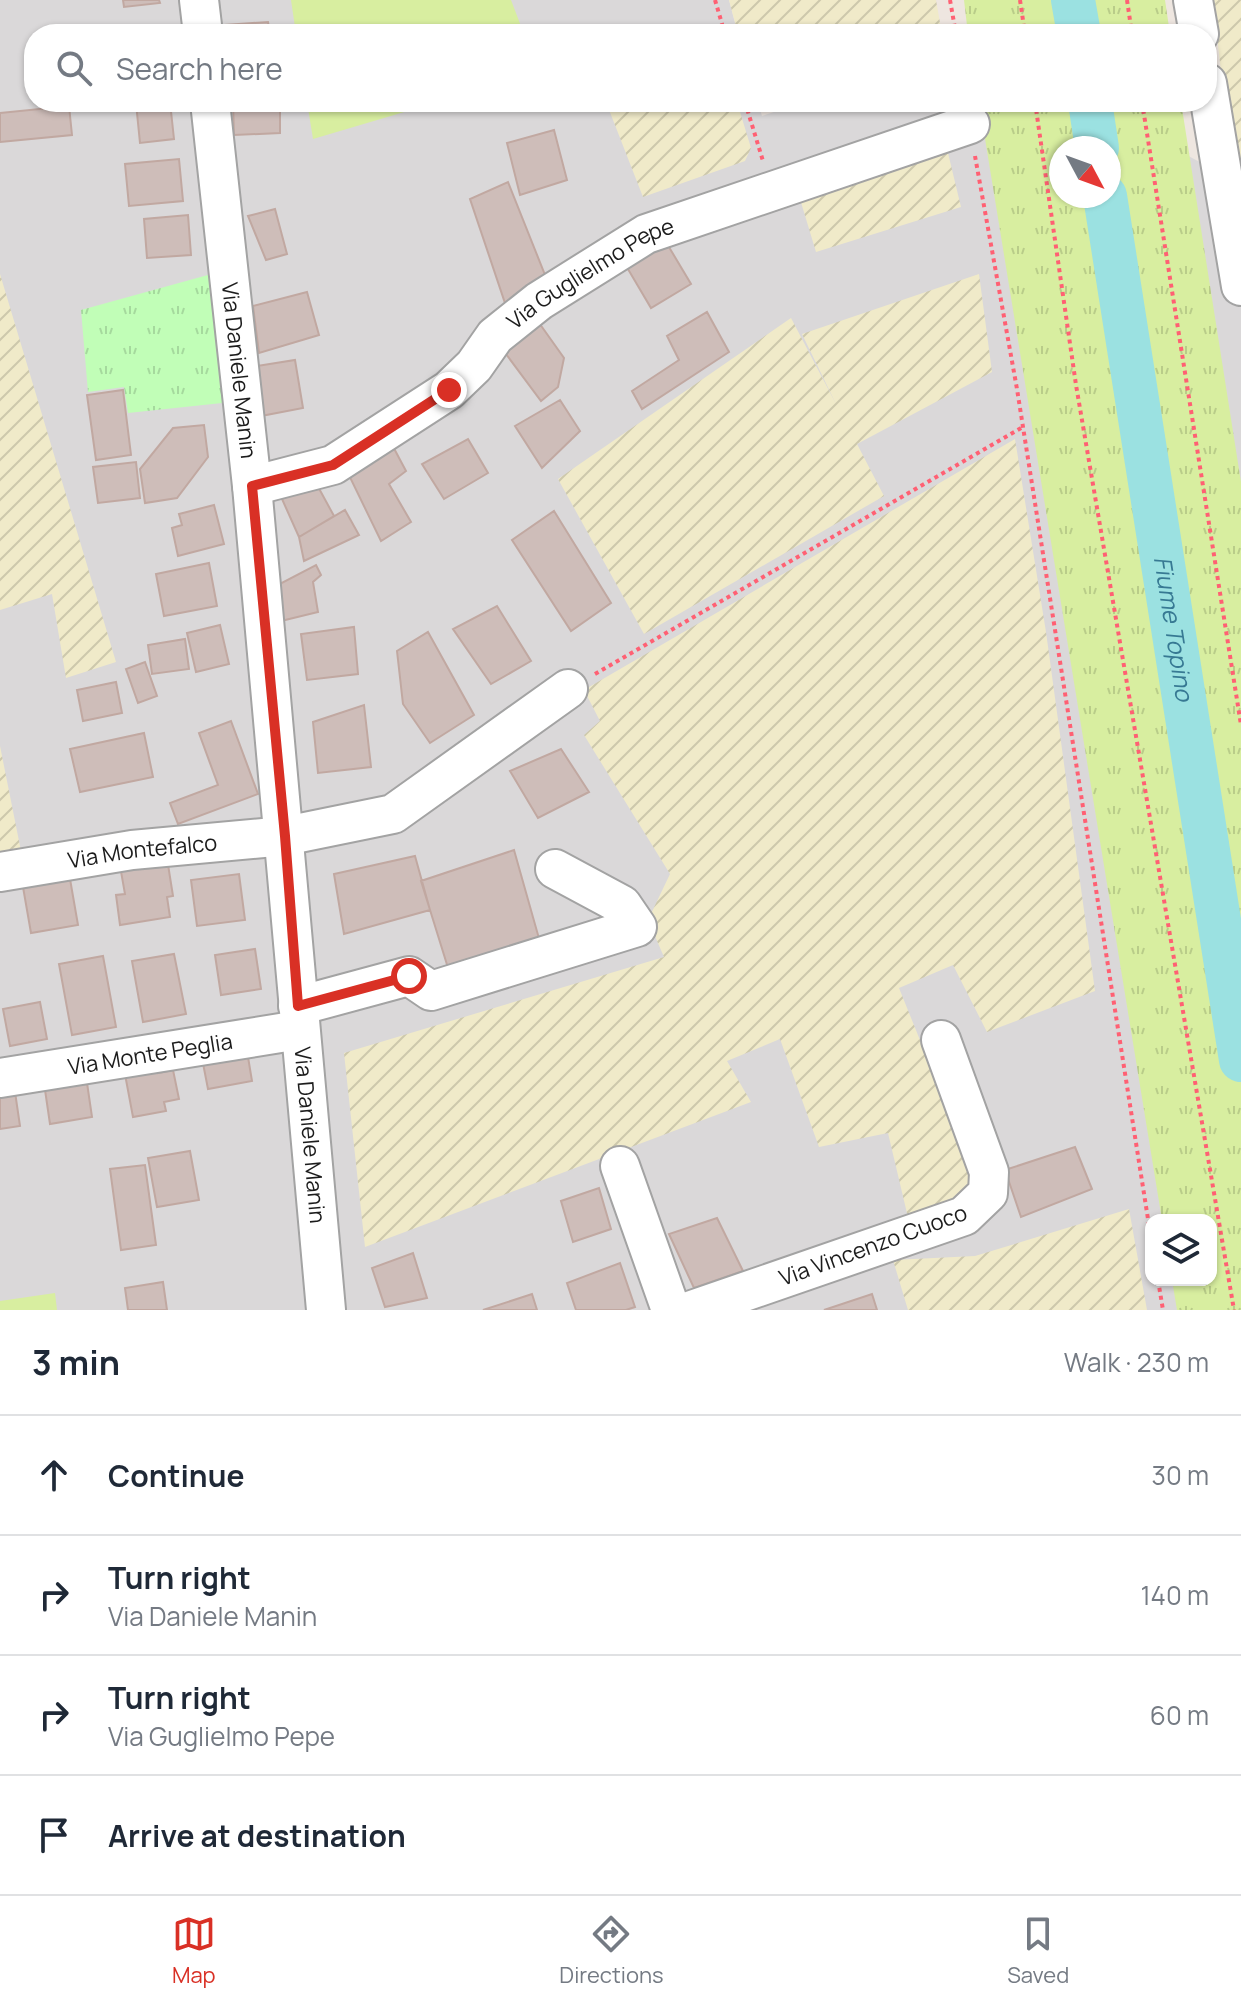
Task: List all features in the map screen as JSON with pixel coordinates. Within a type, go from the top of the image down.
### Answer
[{"type":"street","points":[[199,0],[202,24]]},
{"type":"street","points":[[1193,0],[1197,24]]},
{"type":"street","name":"Via Daniele Manin","points":[[211,112],[252,486],[326,1310]]},
{"type":"street","points":[[1212,112],[1241,285]]},
{"type":"street","name":"Via Guglielmo Pepe","points":[[252,486],[333,465],[449,390],[474,366],[495,336],[539,301],[646,234],[970,124]]},
{"type":"street","name":"Via Montefalco","points":[[0,872],[132,850],[285,836],[393,814],[568,689]]},
{"type":"street","name":"Via Monte Peglia","points":[[0,1078],[298,1018],[409,976],[431,991],[637,927],[622,905],[555,869]]},
{"type":"street","name":"Via Vincenzo Cuoco","points":[[692,1310],[964,1216],[977,1206],[988,1193],[989,1172],[941,1040]]},
{"type":"street","points":[[620,1166],[671,1310]]},
{"type":"path","points":[[715,0],[722,24]]},
{"type":"path","points":[[950,0],[954,24]]},
{"type":"path","points":[[1020,0],[1024,24]]},
{"type":"path","points":[[1127,0],[1131,24]]},
{"type":"path","points":[[748,112],[763,161],[752,166]]},
{"type":"path","points":[[1036,112],[1079,401],[1234,1310]]},
{"type":"path","points":[[1144,112],[1241,725]]},
{"type":"path","points":[[970,124],[1023,427],[1147,1214]]},
{"type":"path","points":[[568,689],[1023,427]]},
{"type":"path","points":[[1159,1286],[1163,1310]]},
{"type":"shaded area","points":[[0,0],[729,0],[735,24],[24,24],[24,112],[761,112],[762,116],[774,112],[1106,112],[1241,184],[1241,1310],[0,1310]]},
{"type":"shaded area","points":[[729,0],[936,0],[940,24],[735,24]]},
{"type":"shaded area","points":[[1213,0],[1241,0],[1241,184],[1233,180]]},
{"type":"shaded area","points":[[610,112],[740,112],[751,148],[745,161],[643,197]]},
{"type":"shaded area","points":[[948,153],[961,207],[816,252],[800,199]]},
{"type":"shaded area","points":[[0,274],[116,662],[66,678],[52,594],[0,610]]},
{"type":"shaded area","points":[[979,274],[992,372],[857,444],[884,496],[644,634],[558,479],[791,318],[836,404],[802,334]]},
{"type":"shaded area","points":[[1015,439],[1046,632],[1095,991],[987,1032],[953,965],[899,988],[978,1184],[910,1226],[888,1133],[819,1147],[780,1039],[727,1061],[751,1102],[365,1247],[344,1053],[664,957],[648,920],[670,874],[584,735],[600,721],[584,690]]},
{"type":"shaded area","points":[[0,746],[22,856],[0,860]]},
{"type":"shaded area","points":[[1129,1209],[1147,1310],[908,1310],[893,1260],[975,1256]]},
{"type":"green space","points":[[291,0],[511,0],[520,24],[295,24]]},
{"type":"green space","points":[[964,0],[1165,0],[1169,24],[967,24]]},
{"type":"green space","points":[[309,112],[404,112],[313,139]]},
{"type":"green space","points":[[981,112],[1183,112],[1241,482],[1241,1310],[1177,1310],[1173,1286],[1217,1286],[1217,1214],[1161,1214]]},
{"type":"green space","points":[[226,270],[241,401],[128,413],[124,387],[88,392],[81,310]]},
{"type":"green space","points":[[55,1293],[57,1310],[0,1310],[0,1301]]},
{"type":"building","points":[[123,0],[159,0],[160,3],[124,7]]},
{"type":"building","points":[[70,112],[72,135],[0,142],[0,113]]},
{"type":"building","points":[[137,112],[171,112],[174,139],[140,143]]},
{"type":"building","points":[[233,112],[280,112],[280,133],[234,135]]},
{"type":"building","points":[[554,130],[567,180],[520,195],[507,143]]},
{"type":"building","points":[[179,159],[183,201],[129,206],[125,164]]},
{"type":"building","points":[[508,182],[549,285],[506,306],[470,199]]},
{"type":"building","points":[[275,209],[287,254],[266,260],[248,216]]},
{"type":"building","points":[[188,215],[191,255],[147,258],[144,219]]},
{"type":"building","points":[[663,237],[691,284],[651,308],[622,259]]},
{"type":"building","points":[[307,292],[319,335],[259,353],[253,306]]},
{"type":"building","points":[[707,312],[729,352],[642,409],[632,391],[679,360],[667,336]]},
{"type":"building","points":[[537,320],[564,358],[558,387],[541,401],[500,346]]},
{"type":"building","points":[[295,360],[303,408],[261,416],[251,367]]},
{"type":"building","points":[[123,390],[131,455],[96,460],[87,395]]},
{"type":"building","points":[[560,400],[580,431],[542,468],[515,426]]},
{"type":"building","points":[[204,425],[208,457],[177,498],[145,503],[140,469],[173,428]]},
{"type":"building","points":[[389,439],[406,471],[389,484],[411,522],[381,541],[344,465]]},
{"type":"building","points":[[468,439],[488,473],[444,499],[422,464]]},
{"type":"building","points":[[136,462],[140,498],[98,503],[93,467]]},
{"type":"building","points":[[316,483],[334,516],[299,537],[282,499]]},
{"type":"building","points":[[214,505],[224,544],[178,556],[172,528],[182,525],[179,514]]},
{"type":"building","points":[[345,510],[359,535],[304,561],[299,537]]},
{"type":"building","points":[[554,511],[611,603],[571,631],[512,540]]},
{"type":"building","points":[[209,563],[217,606],[164,616],[156,574]]},
{"type":"building","points":[[316,565],[321,575],[313,582],[318,612],[281,621],[272,588]]},
{"type":"building","points":[[497,606],[531,661],[491,684],[453,629]]},
{"type":"building","points":[[220,625],[229,664],[196,672],[187,633]]},
{"type":"building","points":[[354,627],[358,674],[307,680],[301,634]]},
{"type":"building","points":[[428,632],[474,715],[430,743],[403,704],[397,651]]},
{"type":"building","points":[[185,639],[189,669],[152,674],[148,645]]},
{"type":"building","points":[[145,662],[157,696],[138,703],[126,669]]},
{"type":"building","points":[[116,682],[122,713],[83,721],[77,690]]},
{"type":"building","points":[[364,705],[371,767],[318,773],[313,722]]},
{"type":"building","points":[[231,721],[258,794],[178,824],[170,803],[218,785],[199,733]]},
{"type":"building","points":[[144,733],[153,777],[80,792],[70,749]]},
{"type":"building","points":[[561,749],[589,792],[538,818],[510,771]]},
{"type":"building","points":[[514,850],[540,942],[449,971],[421,881]]},
{"type":"building","points":[[166,852],[173,896],[167,897],[170,917],[120,925],[116,895],[125,894],[119,860]]},
{"type":"building","points":[[415,856],[430,910],[344,934],[334,874]]},
{"type":"building","points":[[239,874],[245,920],[197,926],[191,880]]},
{"type":"building","points":[[70,879],[78,925],[31,933],[23,887]]},
{"type":"building","points":[[255,949],[261,989],[221,995],[215,955]]},
{"type":"building","points":[[174,954],[186,1014],[143,1022],[132,961]]},
{"type":"building","points":[[103,956],[116,1027],[72,1035],[59,964]]},
{"type":"building","points":[[40,1002],[47,1039],[10,1046],[3,1009]]},
{"type":"building","points":[[246,1045],[252,1081],[208,1089],[201,1053]]},
{"type":"building","points":[[156,1062],[158,1073],[173,1070],[179,1099],[164,1102],[166,1111],[133,1117],[124,1069]]},
{"type":"building","points":[[86,1076],[92,1117],[50,1124],[44,1083]]},
{"type":"building","points":[[15,1092],[20,1126],[0,1129],[0,1095]]},
{"type":"building","points":[[1075,1147],[1092,1189],[1021,1217],[1005,1170]]},
{"type":"building","points":[[190,1151],[199,1200],[157,1207],[148,1158]]},
{"type":"building","points":[[145,1165],[156,1245],[121,1250],[110,1169]]},
{"type":"building","points":[[599,1188],[611,1229],[573,1242],[561,1201]]},
{"type":"building","points":[[717,1218],[743,1271],[694,1288],[669,1234]]},
{"type":"building","points":[[413,1253],[427,1298],[385,1307],[372,1268]]},
{"type":"building","points":[[620,1263],[635,1307],[626,1310],[576,1310],[567,1283]]},
{"type":"building","points":[[163,1282],[167,1310],[128,1310],[125,1288]]},
{"type":"building","points":[[532,1294],[537,1310],[483,1310]]},
{"type":"building","points":[[872,1294],[877,1310],[824,1310]]},
{"type":"waterway","name":"Fiume Topino","points":[[1073,0],[1077,24]]},
{"type":"waterway","name":"Fiume Topino","points":[[1092,112],[1095,136]]},
{"type":"waterway","name":"Fiume Topino","points":[[1107,208],[1241,1060]]},
{"type":"route","points":[[409,976],[298,1006],[252,486],[333,465],[449,390]]}]
